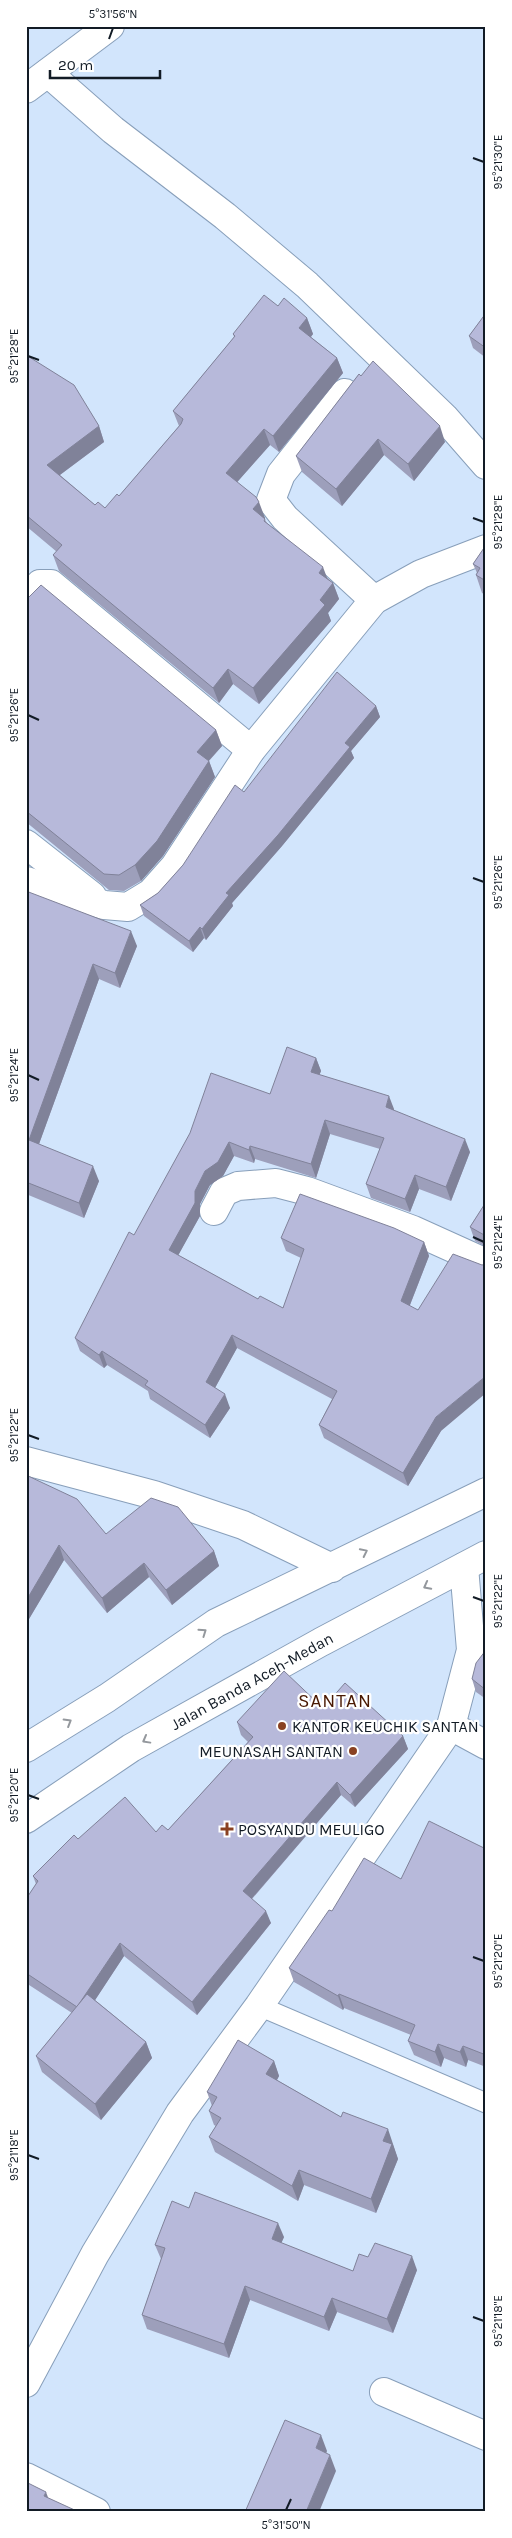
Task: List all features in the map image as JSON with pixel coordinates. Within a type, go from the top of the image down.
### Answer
[{"type":"main road","points":[[26,89],[110,26]]},
{"type":"main road","points":[[48,73],[112,130],[225,216],[308,285],[444,417],[486,466]]},
{"type":"main road","points":[[350,387],[281,474],[271,500],[285,518],[374,600]]},
{"type":"main road","points":[[26,881],[104,906],[128,908],[151,894],[175,866],[251,750],[374,600],[421,574],[486,549]]},
{"type":"main road","points":[[26,601],[40,584],[52,584],[251,750]]},
{"type":"main road","points":[[26,844],[104,906]]},
{"type":"main road","points":[[214,1211],[224,1192],[238,1186],[276,1183],[307,1191],[413,1230],[486,1263]]},
{"type":"main road","points":[[26,1461],[154,1495],[243,1524],[332,1568]]},
{"type":"main road","points":[[26,1748],[107,1698],[216,1623],[486,1492]]},
{"type":"main road","points":[[26,2383],[95,2254],[180,2113],[258,2006],[451,1726],[471,1650],[475,1561]]},
{"type":"main road","name":"Jalan Banda Aceh-Medan","points":[[26,1819],[131,1748],[321,1642],[475,1561]]},
{"type":"main road","points":[[451,1726],[486,1745]]},
{"type":"main road","points":[[384,2392],[486,2436]]},
{"type":"main road","points":[[26,2476],[96,2512]]},
{"type":"lane","points":[[258,2006],[486,2103]]},
{"type":"building","points":[[264,295],[278,306],[284,298],[307,318],[299,328],[337,358],[273,436],[264,429],[226,473],[256,497],[259,502],[253,509],[265,519],[264,521],[323,567],[319,573],[333,583],[320,600],[325,605],[253,688],[228,669],[213,688],[53,555],[62,545],[26,515],[26,355],[74,385],[99,426],[47,465],[95,505],[98,502],[105,508],[117,494],[119,496],[181,424],[183,419],[173,411],[235,336],[233,334]]},
{"type":"building","points":[[486,313],[486,348],[469,336]]},
{"type":"building","points":[[373,361],[440,426],[408,464],[378,439],[336,489],[296,456],[359,374],[361,376]]},
{"type":"building","points":[[486,545],[486,581],[476,575],[480,568],[473,564]]},
{"type":"building","points":[[41,585],[216,730],[197,752],[209,761],[157,841],[135,865],[119,875],[104,874],[26,811],[26,600]]},
{"type":"building","points":[[337,672],[376,706],[345,743],[350,747],[278,835],[226,893],[229,895],[202,929],[200,927],[189,941],[140,905],[158,893],[183,865],[235,785],[244,792]]},
{"type":"building","points":[[26,891],[131,931],[115,973],[93,964],[29,1140],[93,1166],[79,1203],[26,1182]]},
{"type":"building","points":[[287,1047],[316,1058],[311,1072],[389,1096],[386,1107],[465,1139],[446,1187],[415,1175],[405,1199],[366,1184],[384,1138],[325,1120],[311,1164],[250,1146],[249,1150],[229,1142],[218,1162],[205,1171],[195,1191],[195,1203],[169,1250],[258,1299],[260,1296],[283,1308],[304,1249],[281,1238],[300,1194],[394,1228],[424,1242],[401,1301],[418,1310],[453,1254],[482,1265],[486,1264],[486,1376],[436,1417],[403,1473],[319,1425],[337,1391],[232,1335],[206,1382],[225,1394],[205,1425],[145,1385],[148,1381],[102,1351],[99,1355],[75,1338],[129,1232],[134,1235],[190,1133],[211,1073],[270,1094]]},
{"type":"building","points":[[486,1202],[486,1236],[470,1227]]},
{"type":"building","points":[[26,1475],[77,1499],[106,1534],[151,1498],[178,1507],[214,1551],[166,1590],[144,1563],[102,1598],[59,1545],[26,1601]]},
{"type":"building","points":[[486,1650],[486,1690],[472,1679],[476,1663]]},
{"type":"building","points":[[284,1671],[323,1708],[345,1683],[403,1736],[350,1795],[337,1782],[243,1891],[266,1911],[192,2002],[120,1943],[77,2007],[26,1973],[26,1899],[38,1881],[33,1876],[74,1835],[78,1839],[125,1797],[156,1832],[162,1825],[168,1830],[253,1737],[237,1722]]},
{"type":"building","points":[[429,1821],[486,1849],[486,2055],[463,2046],[460,2052],[438,2044],[435,2052],[408,2041],[415,2025],[339,1994],[338,1996],[289,1968],[329,1910],[332,1911],[364,1858],[401,1879]]},
{"type":"building","points":[[87,1994],[146,2042],[95,2104],[36,2056]]},
{"type":"building","points":[[238,2040],[274,2061],[266,2074],[341,2117],[343,2112],[388,2129],[383,2141],[392,2144],[371,2199],[299,2170],[292,2186],[209,2137],[221,2118],[209,2111],[217,2097],[207,2092]]},
{"type":"building","points":[[195,2192],[278,2223],[272,2239],[353,2271],[359,2254],[368,2257],[375,2243],[412,2256],[387,2319],[332,2298],[324,2317],[245,2286],[224,2344],[142,2315],[165,2248],[155,2245],[172,2201],[189,2208]]},
{"type":"building","points":[[285,2420],[321,2435],[316,2448],[330,2455],[306,2512],[245,2512]]},
{"type":"building","points":[[26,2482],[46,2492],[44,2496],[79,2512],[26,2512]]},
{"type":"place","name":"KANTOR KEUCHIK SANTAN","points":[[282,1726]]},
{"type":"place","name":"MEUNASAH SANTAN","points":[[353,1751]]},
{"type":"place","name":"POSYANDU MEULIGO","points":[[227,1829]]},
{"type":"district","name":"SANTAN","points":[[335,1701]]}]
